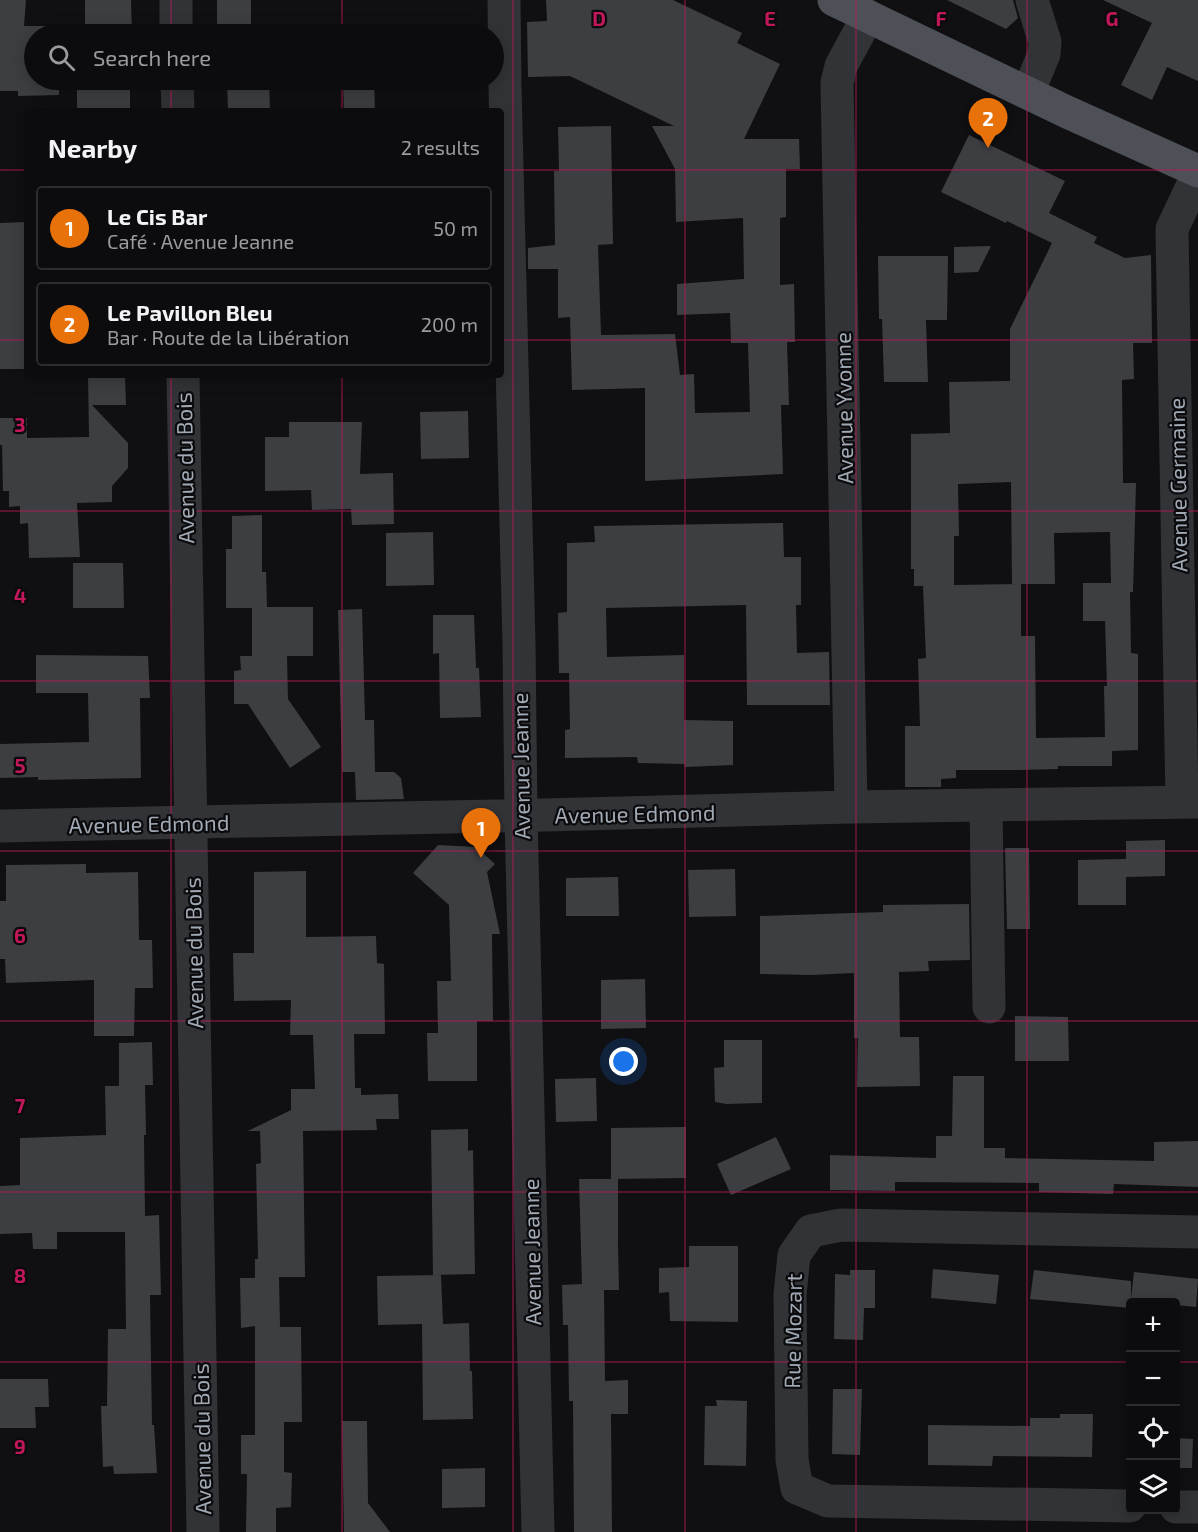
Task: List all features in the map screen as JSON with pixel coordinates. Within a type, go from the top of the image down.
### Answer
[{"type":"main road","points":[[834,0],[1198,172]]},
{"type":"street","points":[[176,0],[176,24]]},
{"type":"street","name":"Avenue Jeanne","points":[[504,0],[519,643],[520,815],[538,1532]]},
{"type":"street","points":[[1028,93],[1044,54],[1045,42],[1032,0]]},
{"type":"street","name":"Avenue Yvonne","points":[[851,807],[837,83],[841,66],[868,16]]},
{"type":"street","points":[[177,90],[178,108]]},
{"type":"street","name":"Avenue Germaine","points":[[1190,802],[1172,228],[1198,172]]},
{"type":"street","name":"Avenue du Bois","points":[[183,378],[203,1532]]},
{"type":"street","name":"Avenue Edmond","points":[[0,826],[851,807],[1190,802]]},
{"type":"street","points":[[986,805],[989,1007]]},
{"type":"street","name":"Rue Mozart","points":[[1126,1506],[828,1501],[796,1488],[792,1460],[790,1295],[794,1255],[811,1231],[841,1225],[1198,1232]]},
{"type":"street","points":[[1180,1507],[1198,1507]]},
{"type":"building","points":[[0,0],[26,0],[24,90],[59,90],[59,95],[18,96],[18,91],[0,91]]},
{"type":"building","points":[[85,0],[131,0],[132,24],[85,24]]},
{"type":"building","points":[[217,0],[251,0],[251,24],[217,24]]},
{"type":"building","points":[[546,0],[673,0],[742,33],[737,43],[780,64],[744,139],[799,139],[800,169],[786,169],[786,217],[780,218],[780,285],[794,284],[795,342],[787,342],[789,405],[781,405],[783,474],[645,481],[645,388],[572,390],[570,317],[558,318],[558,269],[528,269],[528,248],[555,245],[554,171],[559,171],[558,127],[611,126],[613,244],[598,245],[601,335],[675,334],[680,375],[694,374],[695,413],[750,412],[748,343],[731,343],[730,313],[677,315],[677,284],[744,279],[743,218],[676,222],[675,169],[652,126],[674,126],[570,76],[528,77],[527,22],[547,21]]},
{"type":"building","points":[[947,0],[1013,0],[1018,18],[1006,29]]},
{"type":"building","points":[[1103,0],[1198,0],[1198,81],[1167,67],[1152,100],[1121,85],[1152,23]]},
{"type":"building","points":[[77,90],[130,90],[130,108],[77,108]]},
{"type":"building","points":[[227,90],[269,90],[270,108],[228,108]]},
{"type":"building","points":[[343,90],[374,90],[375,108],[344,108]]},
{"type":"building","points":[[969,135],[1065,181],[1049,213],[1097,237],[1094,243],[1125,258],[1151,255],[1152,343],[1133,343],[1134,379],[1122,380],[1123,483],[1136,483],[1133,592],[1130,592],[1131,653],[1138,654],[1138,750],[1112,751],[1112,766],[956,770],[956,778],[941,779],[941,787],[905,787],[905,726],[920,726],[918,659],[926,658],[923,586],[914,586],[914,569],[911,569],[911,434],[950,433],[949,382],[1010,381],[1010,329],[1052,243],[941,192]],"holes":[[[1011,482],[1012,584],[1021,584],[954,585],[954,536],[959,536],[958,484]],[[1110,532],[1111,583],[1083,583],[1083,621],[1105,621],[1107,686],[1104,686],[1105,737],[1036,738],[1035,636],[1021,636],[1021,584],[1055,584],[1054,533]]]},
{"type":"building","points":[[24,222],[24,369],[0,369],[0,223]]},
{"type":"building","points":[[991,246],[978,272],[954,273],[954,247]]},
{"type":"building","points":[[878,256],[948,256],[947,320],[926,320],[928,382],[884,382],[882,319],[879,319]]},
{"type":"building","points":[[88,378],[125,378],[126,405],[92,405],[128,443],[128,468],[112,486],[112,502],[77,503],[80,557],[29,558],[28,523],[20,524],[20,506],[9,507],[9,491],[3,491],[0,418],[27,418],[27,438],[89,437]]},
{"type":"building","points":[[468,411],[469,458],[421,459],[420,412]]},
{"type":"building","points":[[289,422],[362,422],[360,474],[393,473],[394,524],[352,525],[351,509],[312,510],[311,490],[265,491],[265,437],[289,437]]},
{"type":"building","points":[[262,515],[262,572],[266,572],[267,607],[313,607],[313,656],[287,656],[288,699],[321,747],[290,768],[248,704],[234,704],[234,671],[241,670],[240,656],[252,656],[252,608],[226,608],[226,549],[232,549],[232,516]]},
{"type":"building","points":[[783,523],[784,557],[801,557],[801,605],[796,605],[797,653],[829,652],[830,705],[747,705],[746,605],[606,608],[607,657],[684,655],[684,720],[733,721],[733,765],[685,767],[684,764],[638,763],[637,757],[565,758],[565,730],[570,729],[569,673],[559,673],[558,613],[567,612],[567,543],[595,542],[594,526]]},
{"type":"building","points":[[433,532],[434,585],[386,586],[386,533]]},
{"type":"building","points":[[73,563],[123,563],[124,608],[73,608]]},
{"type":"building","points":[[362,609],[365,720],[374,720],[375,772],[394,772],[401,778],[404,799],[356,800],[355,772],[342,772],[338,610]]},
{"type":"building","points":[[433,615],[474,615],[481,717],[440,718],[439,653],[433,654]]},
{"type":"building","points":[[36,655],[148,656],[150,698],[140,698],[141,778],[38,780],[38,777],[0,778],[0,744],[89,742],[88,693],[36,693]]},
{"type":"building","points":[[1165,840],[1165,876],[1126,877],[1126,905],[1078,905],[1078,860],[1126,859],[1126,841]]},
{"type":"building","points":[[438,845],[476,847],[495,864],[487,872],[500,934],[492,934],[493,1021],[477,1021],[477,1081],[428,1081],[427,1033],[438,1033],[437,981],[451,981],[449,905],[413,873]]},
{"type":"building","points":[[1005,848],[1029,848],[1030,929],[1007,929]]},
{"type":"building","points":[[86,864],[86,873],[138,872],[139,940],[152,940],[153,988],[135,988],[134,1036],[94,1036],[94,980],[6,983],[5,959],[0,959],[0,901],[6,901],[6,865]]},
{"type":"building","points":[[735,869],[736,916],[689,917],[688,870]]},
{"type":"building","points":[[306,871],[306,937],[376,936],[377,963],[384,964],[385,1034],[354,1034],[355,1088],[361,1088],[361,1095],[398,1094],[399,1119],[376,1119],[377,1130],[303,1131],[305,1277],[279,1277],[280,1327],[301,1327],[302,1422],[284,1422],[284,1472],[292,1473],[291,1507],[276,1508],[276,1532],[246,1532],[247,1474],[241,1474],[241,1435],[255,1435],[255,1326],[241,1328],[240,1278],[255,1278],[255,1259],[258,1259],[256,1164],[261,1163],[260,1131],[248,1131],[291,1110],[291,1089],[315,1089],[313,1035],[290,1035],[291,1000],[234,1001],[233,953],[254,953],[254,872]]},
{"type":"building","points":[[618,877],[619,916],[566,916],[566,878]]},
{"type":"building","points":[[969,904],[970,960],[928,961],[929,971],[899,972],[900,1037],[919,1037],[920,1086],[857,1087],[858,1038],[854,1038],[854,973],[760,974],[760,916],[883,912],[883,905]]},
{"type":"building","points":[[645,979],[646,1028],[601,1029],[601,980]]},
{"type":"building","points":[[1015,1016],[1068,1017],[1069,1061],[1015,1061]]},
{"type":"building","points":[[724,1040],[762,1040],[762,1103],[715,1102],[714,1068],[724,1067]]},
{"type":"building","points":[[152,1042],[153,1085],[145,1085],[146,1135],[144,1135],[145,1216],[159,1215],[161,1295],[150,1295],[152,1425],[154,1425],[157,1473],[114,1474],[113,1466],[103,1467],[101,1406],[107,1406],[108,1329],[126,1329],[125,1232],[57,1232],[57,1249],[33,1249],[32,1233],[0,1234],[0,1186],[20,1185],[20,1138],[106,1135],[105,1086],[119,1086],[119,1043]]},
{"type":"building","points":[[953,1076],[984,1076],[984,1148],[1005,1148],[1005,1158],[1154,1161],[1154,1142],[1198,1141],[1198,1187],[1114,1184],[1113,1194],[1039,1192],[1039,1183],[895,1182],[895,1191],[830,1190],[830,1155],[936,1158],[936,1136],[952,1136]]},
{"type":"building","points":[[596,1078],[597,1121],[556,1122],[555,1079]]},
{"type":"building","points":[[686,1127],[686,1178],[611,1179],[611,1128]]},
{"type":"building","points":[[468,1129],[468,1151],[473,1150],[475,1274],[433,1275],[431,1130]]},
{"type":"building","points":[[776,1137],[791,1169],[731,1195],[717,1164]]},
{"type":"building","points":[[579,1179],[618,1179],[619,1290],[604,1290],[605,1381],[628,1380],[628,1414],[611,1414],[612,1532],[574,1532],[573,1401],[569,1401],[568,1325],[563,1325],[562,1285],[582,1284]]},
{"type":"building","points":[[689,1246],[738,1246],[738,1322],[670,1321],[669,1292],[659,1293],[659,1268],[689,1267]]},
{"type":"building","points":[[933,1269],[999,1275],[996,1304],[931,1298]]},
{"type":"building","points":[[850,1270],[875,1270],[875,1308],[864,1308],[863,1340],[834,1339],[835,1274],[850,1275]]},
{"type":"building","points":[[1034,1270],[1131,1281],[1131,1298],[1126,1298],[1126,1308],[1030,1299]]},
{"type":"building","points":[[1134,1272],[1198,1279],[1196,1307],[1180,1305],[1180,1298],[1131,1298]]},
{"type":"building","points":[[441,1275],[443,1324],[469,1323],[473,1419],[423,1420],[422,1324],[378,1325],[377,1276]]},
{"type":"building","points":[[0,1379],[48,1379],[49,1407],[35,1407],[36,1428],[0,1428]]},
{"type":"building","points":[[833,1389],[862,1389],[860,1455],[832,1454]]},
{"type":"building","points":[[716,1400],[747,1401],[746,1466],[704,1465],[705,1406],[717,1406]]},
{"type":"building","points":[[1060,1414],[1093,1414],[1092,1457],[993,1456],[992,1466],[928,1465],[928,1425],[1030,1426],[1030,1418],[1060,1418]]},
{"type":"building","points":[[342,1421],[367,1421],[368,1503],[390,1532],[344,1532]]},
{"type":"building","points":[[1180,1438],[1193,1439],[1192,1468],[1180,1468]]},
{"type":"building","points":[[485,1468],[485,1507],[442,1508],[442,1469]]},
{"type":"place","name":"Le Pavillon Bleu","points":[[988,148]]},
{"type":"place","name":"Le Cis Bar","points":[[481,858]]}]
